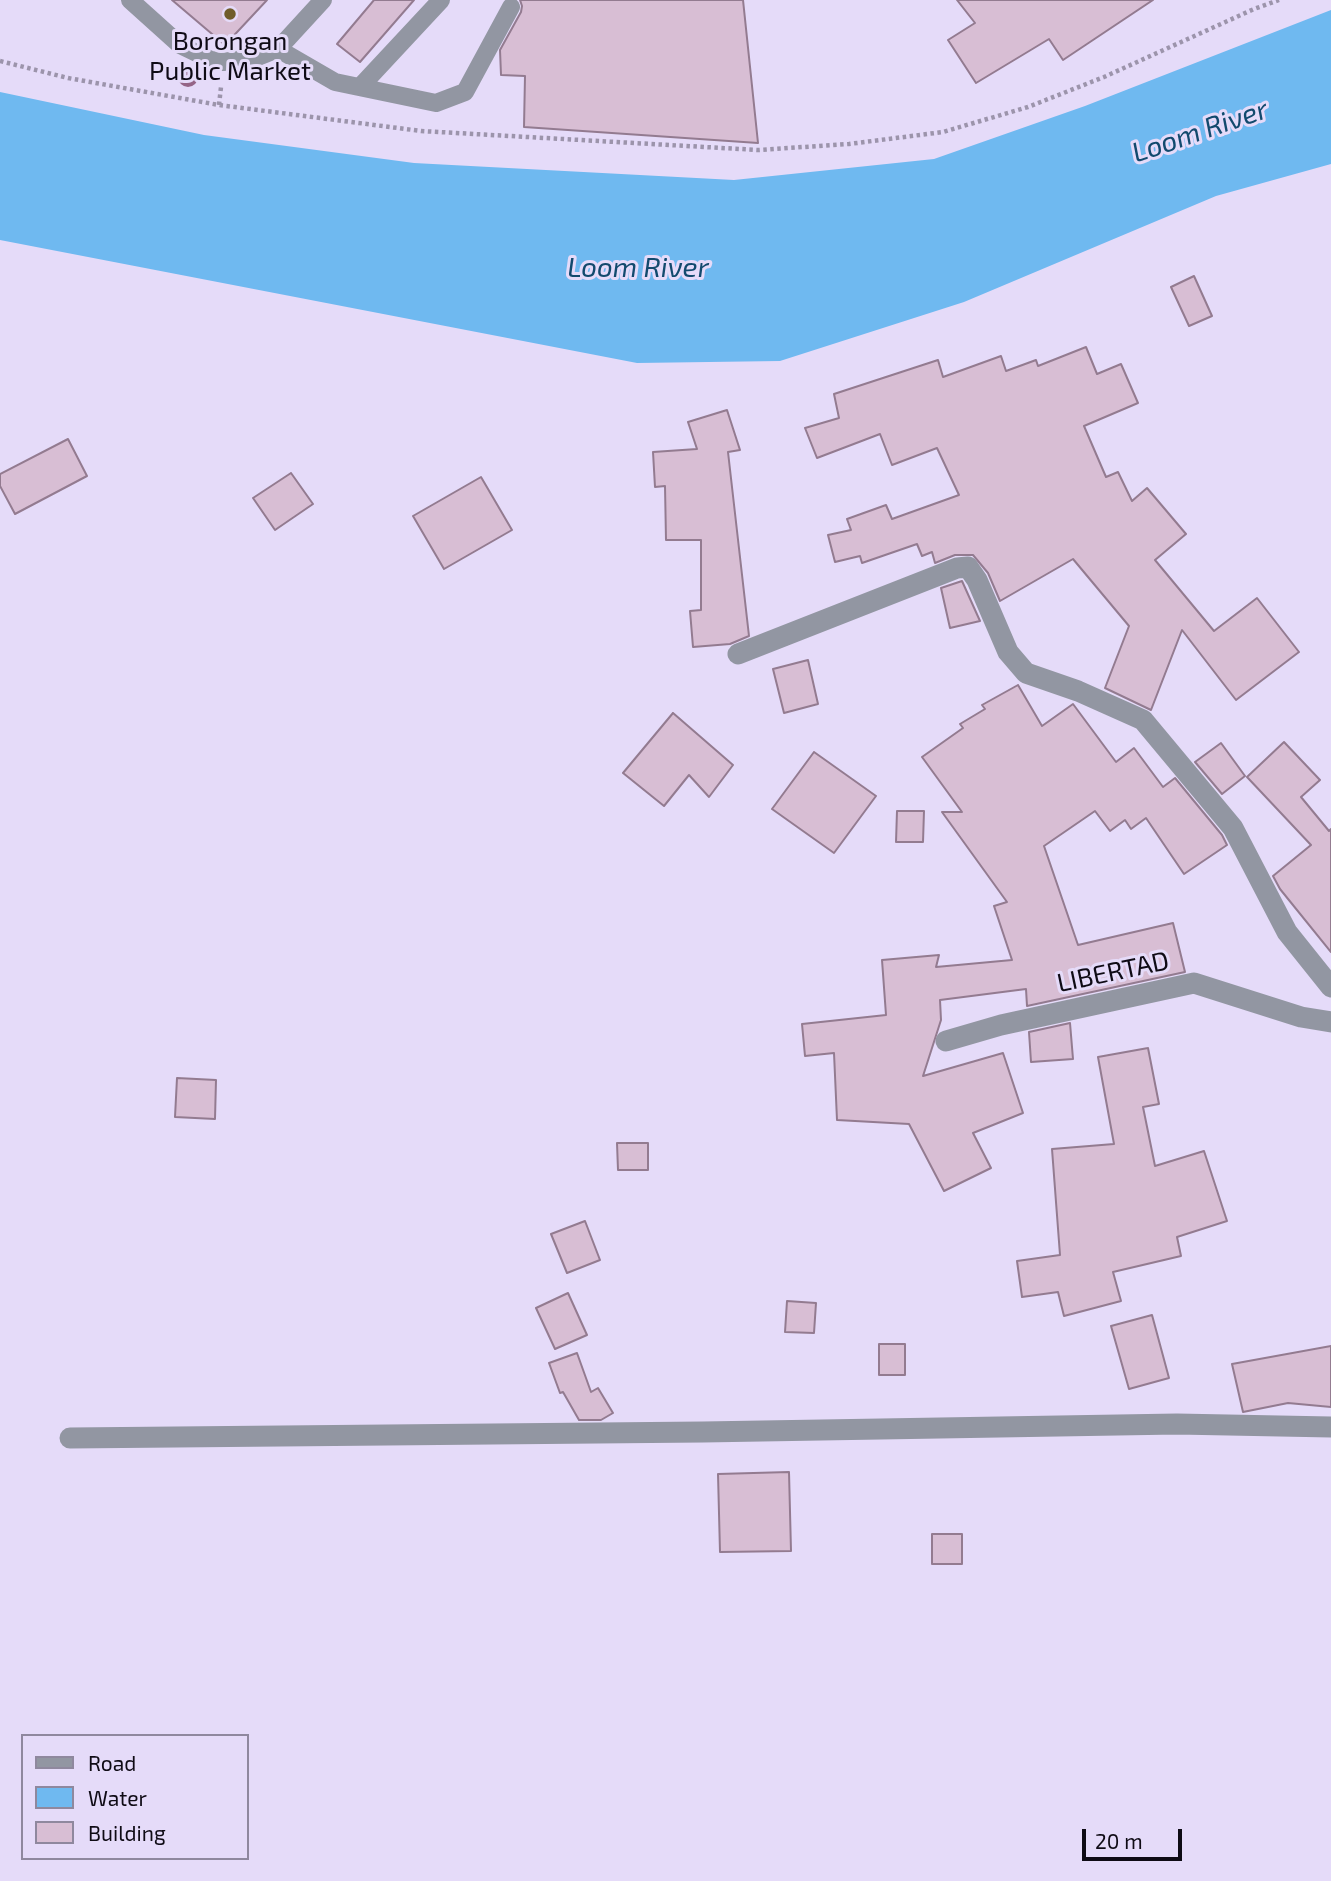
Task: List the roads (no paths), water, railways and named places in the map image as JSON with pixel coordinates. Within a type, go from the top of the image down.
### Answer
[{"type":"street","points":[[738,654],[957,568],[968,567],[978,580],[1008,652],[1026,673],[1078,691],[1143,720],[1233,828],[1287,932],[1331,987]]},
{"type":"street","name":"LIBERTAD","points":[[946,1041],[1002,1025],[1194,983],[1301,1017],[1331,1022]]},
{"type":"street","points":[[70,1438],[1177,1424],[1331,1427]]},
{"type":"lane","points":[[130,0],[180,45],[211,60],[237,61],[278,49],[323,0]]},
{"type":"lane","points":[[360,87],[441,0]]},
{"type":"lane","points":[[278,49],[335,82],[436,103],[465,92],[511,7]]},
{"type":"water","name":"Loom River","points":[[1331,10],[1331,164],[1216,196],[964,302],[780,361],[637,363],[0,240],[0,92],[204,135],[414,163],[734,180],[934,159],[1085,106]]},
{"type":"place","name":"Borongan Public Market","points":[[230,14]]}]
